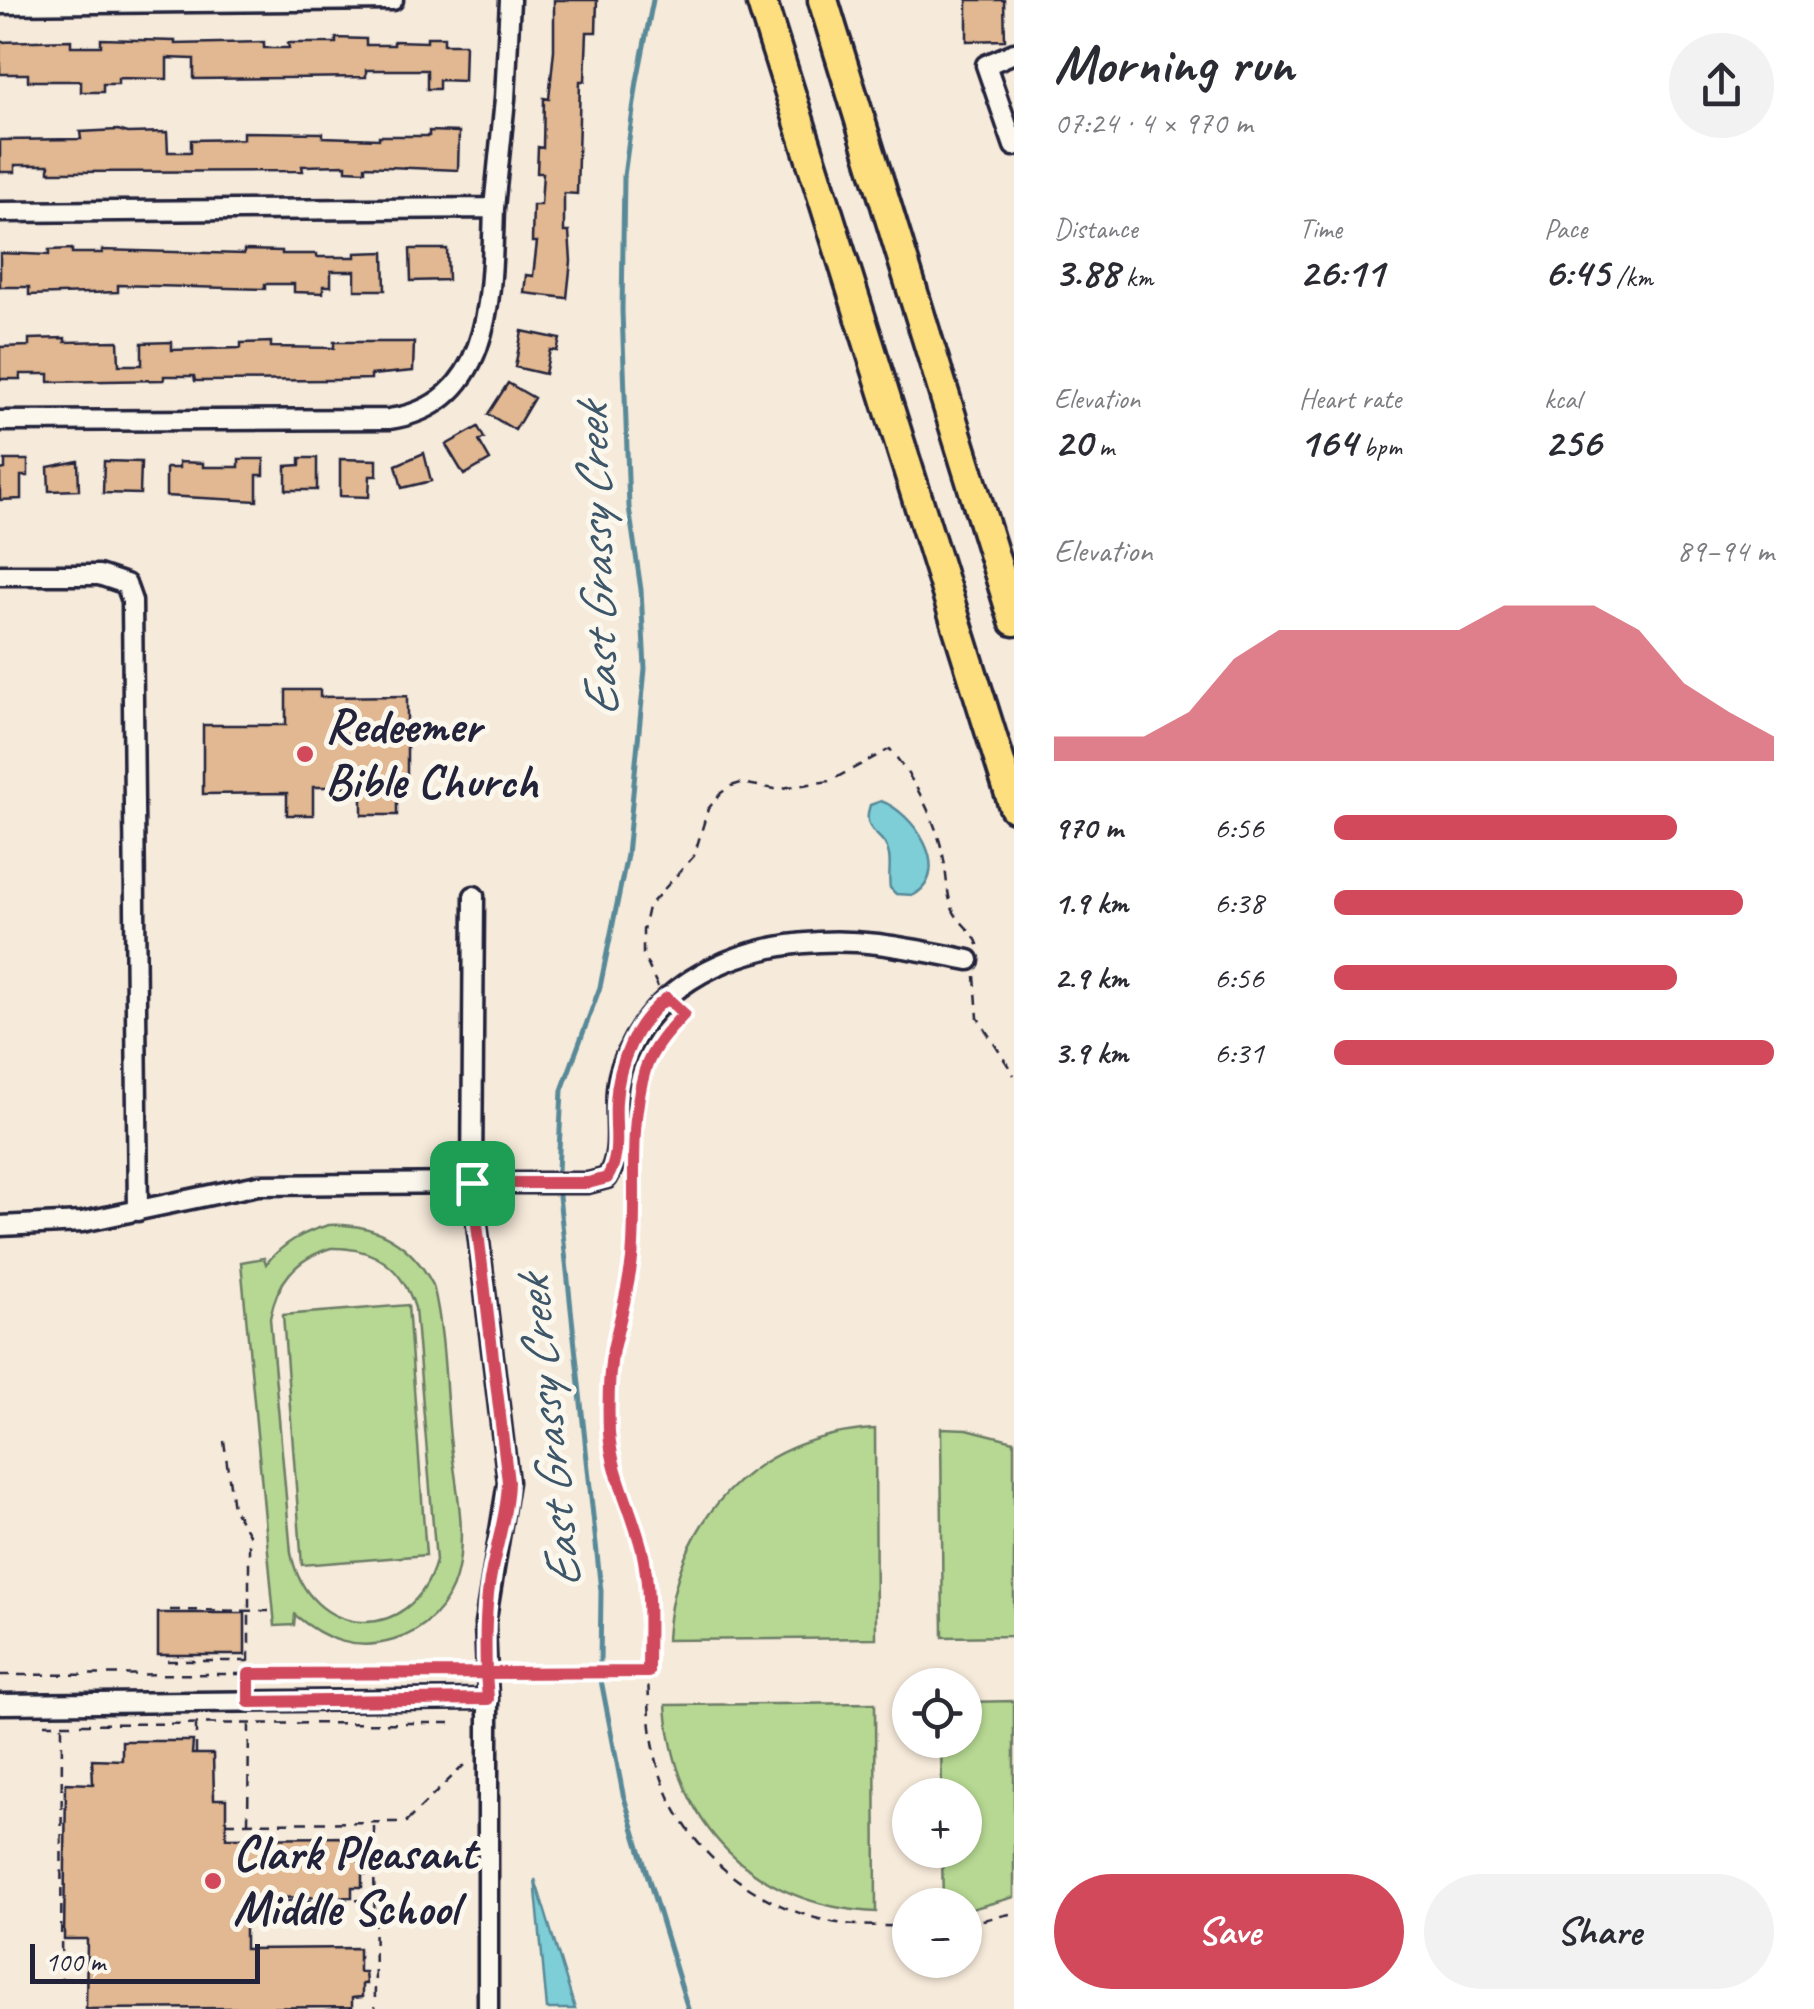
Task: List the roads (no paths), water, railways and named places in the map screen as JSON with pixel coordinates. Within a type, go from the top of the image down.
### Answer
[{"type":"highway","points":[[760,0],[1014,807]]},
{"type":"highway","points":[[823,0],[1014,622]]},
{"type":"street","points":[[0,4],[392,0]]},
{"type":"street","points":[[0,421],[389,419],[415,416],[443,398],[460,382],[482,341],[505,99],[510,0]]},
{"type":"street","points":[[1014,53],[986,65],[1014,146]]},
{"type":"street","points":[[0,212],[494,208]]},
{"type":"street","points":[[0,575],[108,576],[126,584],[130,594],[138,1210]]},
{"type":"street","points":[[474,896],[472,1183],[508,1482],[485,1624],[488,2009]]},
{"type":"street","points":[[0,1226],[65,1225],[258,1185],[588,1183],[607,1178],[617,1163],[620,1071],[634,1038],[655,1006],[724,960],[798,944],[875,944],[975,959]]},
{"type":"street","points":[[0,1242],[29,1226]]},
{"type":"street","points":[[0,1704],[488,1699]]},
{"type":"water","points":[[881,801],[916,829],[930,858],[925,885],[914,895],[896,894],[890,888],[887,847],[868,822],[870,805]]},
{"type":"water","points":[[535,1879],[575,2009],[547,2009]]},
{"type":"waterway","name":"East Grassy Creek","points":[[558,1171],[562,1090],[600,987],[627,855],[645,669],[641,590],[629,507],[622,311],[624,176],[653,0]]},
{"type":"waterway","name":"East Grassy Creek","points":[[559,1196],[601,1591],[600,1664]]},
{"type":"waterway","name":"East Grassy Creek","points":[[601,1680],[623,1794],[688,2009]]},
{"type":"place","name":"Redeemer Bible Church","points":[[305,754]]},
{"type":"place","name":"Clark Pleasant Middle School","points":[[213,1881]]}]
